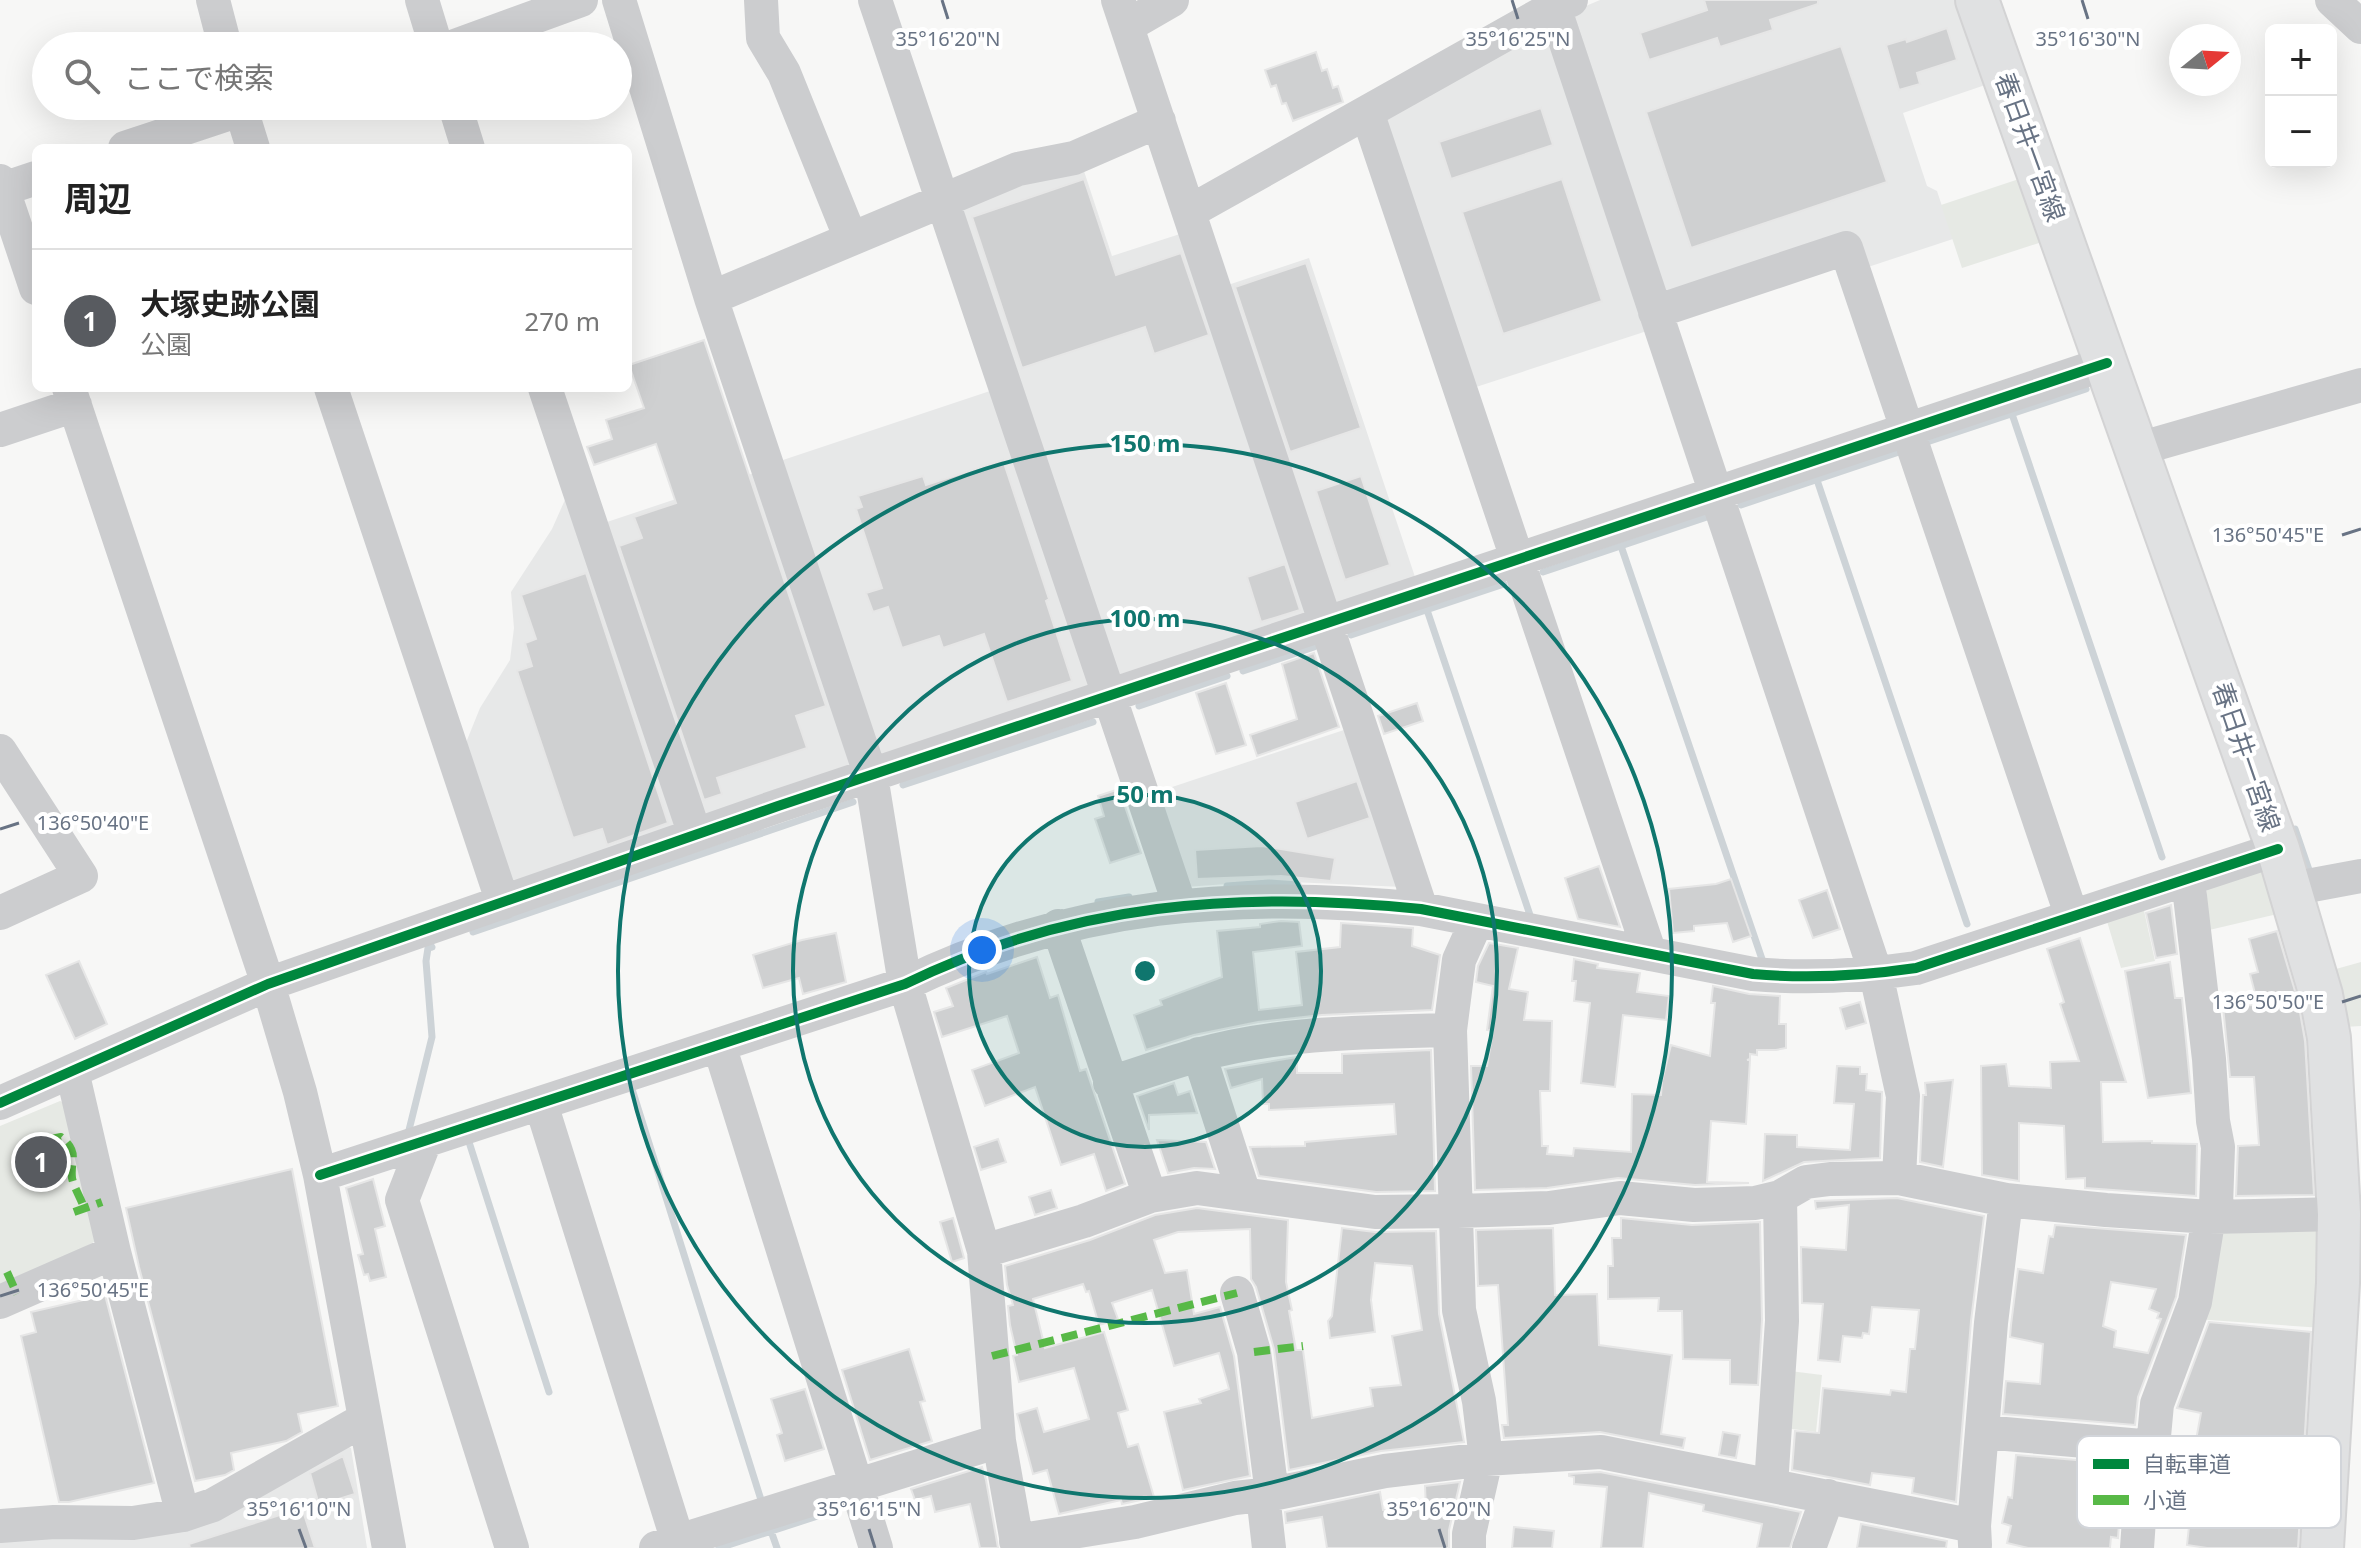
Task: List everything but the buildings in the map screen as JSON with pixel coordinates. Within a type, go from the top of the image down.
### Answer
[{"type":"main road","name":"春日井一宮線","points":[[1977,0],[2278,849],[2313,962],[2329,1038],[2339,1214],[2349,1282],[2333,1436]]},
{"type":"main road","name":"春日井一宮線","points":[[2322,1548],[2324,1528]]},
{"type":"street","points":[[213,0],[221,32]]},
{"type":"street","points":[[422,0],[432,32]]},
{"type":"street","points":[[493,32],[581,0]]},
{"type":"street","points":[[619,0],[629,32]]},
{"type":"street","points":[[761,0],[763,38],[784,73],[851,239]]},
{"type":"street","points":[[875,0],[1180,906]]},
{"type":"street","points":[[1172,0],[1123,13],[1421,909]]},
{"type":"street","points":[[2332,0],[2361,27]]},
{"type":"street","points":[[1189,212],[1563,4],[1655,312],[1876,974],[1903,1096],[1899,1178]]},
{"type":"street","points":[[632,42],[711,298],[871,776],[905,984],[984,1251],[999,1441],[1017,1544],[1135,1522],[1235,1498],[1385,1471],[1486,1459],[1601,1452],[1828,1496],[1974,1537],[1991,1323],[2006,1200]]},
{"type":"street","points":[[1367,112],[1650,954]]},
{"type":"street","points":[[137,144],[206,120]]},
{"type":"street","points":[[247,120],[252,144]]},
{"type":"street","points":[[459,120],[467,144]]},
{"type":"street","points":[[711,298],[1018,169],[1074,158],[1159,121]]},
{"type":"street","points":[[32,179],[1,185],[32,276]]},
{"type":"street","points":[[1655,312],[1846,248],[2072,917]]},
{"type":"street","points":[[0,1103],[268,984],[695,835],[2107,363]]},
{"type":"street","points":[[2138,449],[2361,385]]},
{"type":"street","points":[[332,392],[503,903]]},
{"type":"street","points":[[546,392],[695,835]]},
{"type":"street","points":[[0,430],[72,396],[268,984],[300,1092],[320,1175],[389,1548]]},
{"type":"street","points":[[0,751],[81,876],[0,913]]},
{"type":"street","points":[[320,1175],[905,984],[943,965],[1058,926],[1116,914],[1180,906],[1288,899],[1421,909],[1753,974],[1803,978],[1876,974],[1916,968],[2278,849]]},
{"type":"street","points":[[2291,889],[2361,876]]},
{"type":"street","points":[[2154,1436],[2157,1404],[2195,1302],[2210,1217],[2216,1207],[2218,1147],[2188,879]]},
{"type":"street","points":[[1469,1548],[1469,1534],[1486,1459],[1479,1401],[1459,1310],[1450,1030],[1459,960],[1477,920]]},
{"type":"street","points":[[1058,926],[1150,1196]]},
{"type":"street","points":[[1110,1083],[1199,1054],[1274,1040],[1351,1032],[1450,1030]]},
{"type":"street","points":[[719,1045],[876,1548]]},
{"type":"street","points":[[1199,1054],[1244,1194]]},
{"type":"street","points":[[72,1071],[114,1252],[183,1515]]},
{"type":"street","points":[[541,1104],[672,1546],[999,1441]]},
{"type":"street","points":[[425,1141],[402,1200],[512,1548]]},
{"type":"street","points":[[984,1251],[1084,1221],[1150,1196],[1197,1188],[1375,1212],[1458,1211],[1549,1208],[1620,1198],[1694,1205],[1755,1203],[1780,1197],[1806,1182],[1899,1178],[2006,1200],[2210,1217],[2339,1214]]},
{"type":"street","points":[[1771,1485],[1782,1321],[1780,1197]]},
{"type":"street","points":[[0,1302],[114,1252]]},
{"type":"street","points":[[1237,1293],[1254,1352],[1268,1494],[1269,1548]]},
{"type":"street","points":[[0,1526],[54,1522],[133,1523],[183,1515],[213,1505],[365,1419]]},
{"type":"street","points":[[1983,1432],[2077,1441]]},
{"type":"street","points":[[1809,1548],[1828,1496]]},
{"type":"street","points":[[2137,1548],[2138,1528]]},
{"type":"shaded area","points":[[1600,0],[1965,0],[1994,82],[1903,113],[1927,186],[1937,191],[1953,239],[1865,268],[1853,233],[1671,294],[1661,288],[1570,19],[1574,11]]},
{"type":"shaded area","points":[[1538,26],[1550,31],[1650,330],[1473,388],[1383,124],[1387,114]]},
{"type":"shaded area","points":[[1083,168],[1112,256],[1183,233],[1310,609],[1305,618],[1115,676],[957,214],[964,203],[1018,182]]},
{"type":"shaded area","points":[[2028,176],[2051,239],[1962,268],[1941,205]]},
{"type":"shaded area","points":[[1309,258],[1416,580],[1339,607],[1331,601],[1225,286]]},
{"type":"shaded area","points":[[993,390],[1091,685],[887,759],[878,755],[780,461]]},
{"type":"shaded area","points":[[754,473],[851,763],[847,773],[708,819],[699,815],[601,524]]},
{"type":"shaded area","points":[[568,493],[676,829],[514,884],[463,750],[480,708],[510,660],[514,628],[511,592],[552,529]]},
{"type":"shaded area","points":[[1350,728],[1403,887],[1269,881],[1185,887],[1154,793]]},
{"type":"shaded area","points":[[2268,866],[2286,912],[2205,931],[2207,886]]},
{"type":"shaded area","points":[[2143,906],[2155,961],[2121,968],[2106,918]]},
{"type":"shaded area","points":[[2361,962],[2361,1026],[2344,1027],[2336,969]]},
{"type":"shaded area","points":[[60,1101],[69,1105],[100,1239],[0,1290],[0,1126]]},
{"type":"shaded area","points":[[2217,1221],[2324,1221],[2323,1328],[2195,1319]]},
{"type":"shaded area","points":[[1790,1371],[1822,1375],[1816,1432],[1784,1428]]},
{"type":"shaded area","points":[[342,1443],[351,1448],[367,1548],[0,1548],[0,1535],[135,1533]]},
{"type":"waterway","points":[[1930,441],[2086,389]]},
{"type":"waterway","points":[[2012,414],[2162,857]]},
{"type":"waterway","points":[[1741,505],[1899,452]]},
{"type":"waterway","points":[[1817,480],[1967,924]]},
{"type":"waterway","points":[[1543,572],[1707,517]]},
{"type":"waterway","points":[[1621,546],[1763,962]]},
{"type":"waterway","points":[[1351,635],[1504,584]]},
{"type":"waterway","points":[[1427,610],[1530,915]]},
{"type":"waterway","points":[[1243,671],[1314,647]]},
{"type":"waterway","points":[[1139,706],[1227,676]]},
{"type":"waterway","points":[[903,785],[1093,722]]},
{"type":"waterway","points":[[473,932],[853,802]]},
{"type":"waterway","points":[[2295,829],[2310,873]]},
{"type":"waterway","points":[[1227,886],[1269,883],[1298,885]]},
{"type":"waterway","points":[[1098,902],[1129,897]]},
{"type":"waterway","points":[[408,1134],[432,1037],[426,961],[428,948],[432,947]]},
{"type":"waterway","points":[[632,1089],[762,1503]]},
{"type":"waterway","points":[[469,1142],[549,1392]]},
{"type":"waterway","points":[[719,1548],[833,1511]]},
{"type":"waterway","points":[[771,1531],[777,1548]]},
{"type":"marked path","points":[[30,1153],[45,1136],[51,1139],[61,1137],[67,1143],[73,1156],[73,1182],[84,1208]]},
{"type":"marked path","points":[[74,1212],[102,1202]]},
{"type":"marked path","points":[[7,1272],[17,1294]]},
{"type":"marked path","points":[[992,1356],[1237,1293]]},
{"type":"marked path","points":[[1254,1352],[1303,1346]]},
{"type":"cycle path","points":[[0,1103],[268,984],[778,806],[2107,363]]},
{"type":"cycle path","points":[[320,1175],[905,984],[967,957],[1030,935],[1157,909],[1287,901],[1421,909],[1753,974],[1834,976],[1916,968],[2278,849]]},
{"type":"place","name":"大塚史跡公園","points":[[41,1162]]}]
